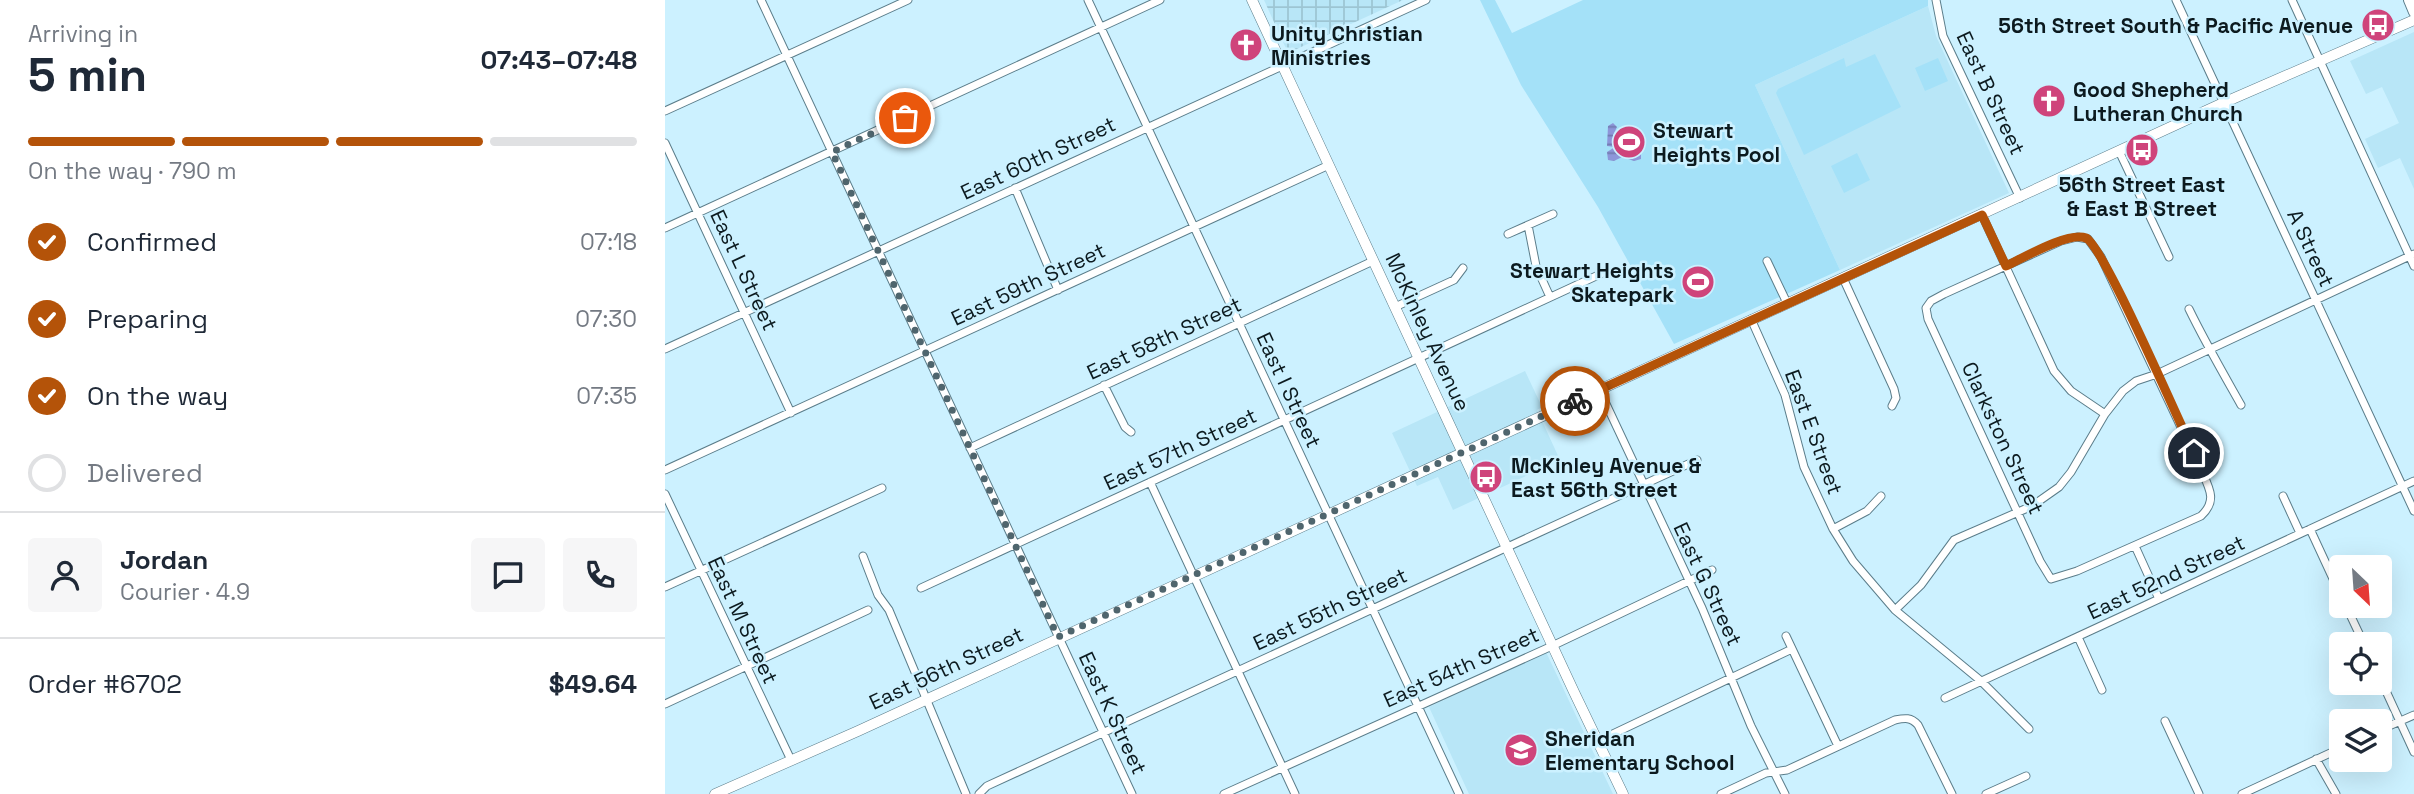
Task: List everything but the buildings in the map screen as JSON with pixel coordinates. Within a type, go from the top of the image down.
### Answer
[{"type":"main road","points":[[2409,0],[2414,12]]},
{"type":"street","name":"East K Street","points":[[761,0],[1132,794]]},
{"type":"street","points":[[665,111],[908,0]]},
{"type":"street","name":"East I Street","points":[[1088,0],[1459,794]]},
{"type":"street","points":[[665,228],[1160,0]]},
{"type":"street","name":"McKinley Avenue","points":[[1252,0],[1623,794]]},
{"type":"street","name":"East 60th Street","points":[[665,349],[1426,0]]},
{"type":"street","name":"East B Street","points":[[1937,0],[1944,36],[2020,198]]},
{"type":"street","name":"A Street","points":[[2176,0],[2414,511]]},
{"type":"street","points":[[2292,0],[2412,255],[2414,266]]},
{"type":"street","name":"East 56th Street","points":[[715,794],[2223,103],[2414,20]]},
{"type":"street","name":"East L Street","points":[[665,143],[791,413]]},
{"type":"street","points":[[2119,151],[2169,257]]},
{"type":"street","name":"East 59th Street","points":[[665,470],[1329,165]]},
{"type":"street","points":[[1015,188],[1058,290]]},
{"type":"street","points":[[1508,234],[1553,215]]},
{"type":"street","points":[[1982,215],[2059,379],[2071,391],[2105,414]]},
{"type":"street","points":[[1528,225],[1536,266],[1550,297]]},
{"type":"street","points":[[2006,266],[2065,239],[2085,237],[2091,242],[2101,257],[2210,489],[2210,505],[2201,516],[2135,545],[2159,599]]},
{"type":"street","points":[[1895,610],[1921,585],[1951,543],[2046,498],[2066,480],[2105,414],[2131,384],[2412,255]]},
{"type":"street","name":"East 58th Street","points":[[970,448],[1373,261]]},
{"type":"street","points":[[1767,261],[1787,303]]},
{"type":"street","name":"Clarkston Street","points":[[2006,266],[1933,300],[1926,310],[1928,319],[2040,561],[2051,579],[2135,545]]},
{"type":"street","points":[[1395,307],[1454,280],[1463,268]]},
{"type":"street","name":"East 57th Street","points":[[921,589],[1607,271]]},
{"type":"street","points":[[1843,278],[1894,389],[1896,398],[1892,406]]},
{"type":"street","points":[[2189,309],[2208,349],[2241,405]]},
{"type":"street","name":"East E Street","points":[[1751,319],[1785,395],[1804,467],[1833,529],[1857,567],[1895,610],[1981,681],[2029,729]]},
{"type":"street","points":[[1104,386],[1125,427],[1131,432]]},
{"type":"street","name":"East G Street","points":[[1599,389],[1732,678],[1751,726],[1785,794]]},
{"type":"street","name":"East 55th Street","points":[[978,794],[987,786],[1697,460]]},
{"type":"street","name":"East 52nd Street","points":[[1945,698],[2414,481]]},
{"type":"street","points":[[1150,482],[1295,794]]},
{"type":"street","points":[[665,587],[882,488]]},
{"type":"street","name":"East M Street","points":[[665,494],[791,761]]},
{"type":"street","points":[[1833,529],[1867,511],[1881,496]]},
{"type":"street","points":[[2283,496],[2300,533]]},
{"type":"street","points":[[2310,529],[2329,570]]},
{"type":"street","points":[[863,556],[877,595],[889,610],[966,794]]},
{"type":"street","name":"East 54th Street","points":[[1224,794],[1552,646],[1712,570]]},
{"type":"street","points":[[665,704],[868,610]]},
{"type":"street","points":[[1786,636],[1838,747]]},
{"type":"street","points":[[2078,637],[2102,690]]},
{"type":"street","points":[[1598,741],[1792,649]]},
{"type":"street","points":[[2388,695],[2414,752]]},
{"type":"street","points":[[2392,725],[2414,715]]},
{"type":"street","points":[[1721,794],[1766,773],[1787,770],[1895,720],[1911,718],[1918,726],[1952,794]]},
{"type":"street","points":[[2165,721],[2199,794]]},
{"type":"street","points":[[2242,794],[2329,753]]},
{"type":"street","points":[[2316,759],[2336,794]]},
{"type":"street","points":[[1986,794],[2026,776]]},
{"type":"shaded area","points":[[1264,0],[1403,0],[1288,53]]},
{"type":"shaded area","points":[[1480,0],[1495,0],[1512,33],[1583,0],[1928,0],[1928,6],[1755,85],[1840,270],[1674,344],[1598,207],[1521,85]]},
{"type":"shaded area","points":[[1928,6],[1936,36],[2009,193],[1840,270],[1755,85]]},
{"type":"shaded area","points":[[2414,32],[2414,189],[2400,158],[2378,168],[2365,139],[2399,123],[2382,87],[2366,94],[2350,61]]},
{"type":"shaded area","points":[[1875,54],[1901,107],[1804,155],[1776,93],[1778,89],[1844,58],[1846,67]]},
{"type":"shaded area","points":[[1938,58],[1948,81],[1925,91],[1915,68]]},
{"type":"shaded area","points":[[1857,153],[1870,180],[1844,193],[1831,166]]},
{"type":"shaded area","points":[[1525,371],[1542,407],[1537,410],[1560,460],[1453,510],[1438,477],[1417,486],[1392,433]]},
{"type":"shaded area","name":"Sheridan Elementary School","points":[[1546,652],[1613,794],[1469,794],[1429,707]]},
{"type":"water","name":"Stewart Heights Pool","points":[[1613,123],[1617,127],[1613,135],[1616,144],[1617,132],[1641,134],[1641,159],[1634,161],[1622,157],[1614,161],[1608,160],[1607,152],[1615,147],[1607,146],[1608,126]]},
{"type":"way so far","points":[[905,118],[832,152],[1058,637],[1575,401]]},
{"type":"place","name":"56th Street South & Pacific Avenue","points":[[2378,25]]},
{"type":"place","name":"Unity Christian Ministries","points":[[1246,45]]},
{"type":"place","name":"Good Shepherd Lutheran Church","points":[[2049,101]]},
{"type":"place","name":"Stewart Heights Pool","points":[[1629,142]]},
{"type":"place","name":"56th Street East & East B Street","points":[[2142,150]]},
{"type":"place","name":"Stewart Heights Skatepark","points":[[1698,282]]},
{"type":"place","name":"McKinley Avenue & East 56th Street","points":[[1486,477]]},
{"type":"place","name":"Sheridan Elementary School","points":[[1521,750]]},
{"type":"route","points":[[1575,401],[1982,215],[2006,266],[2069,238],[2085,237],[2091,242],[2110,274],[2194,453]]}]
